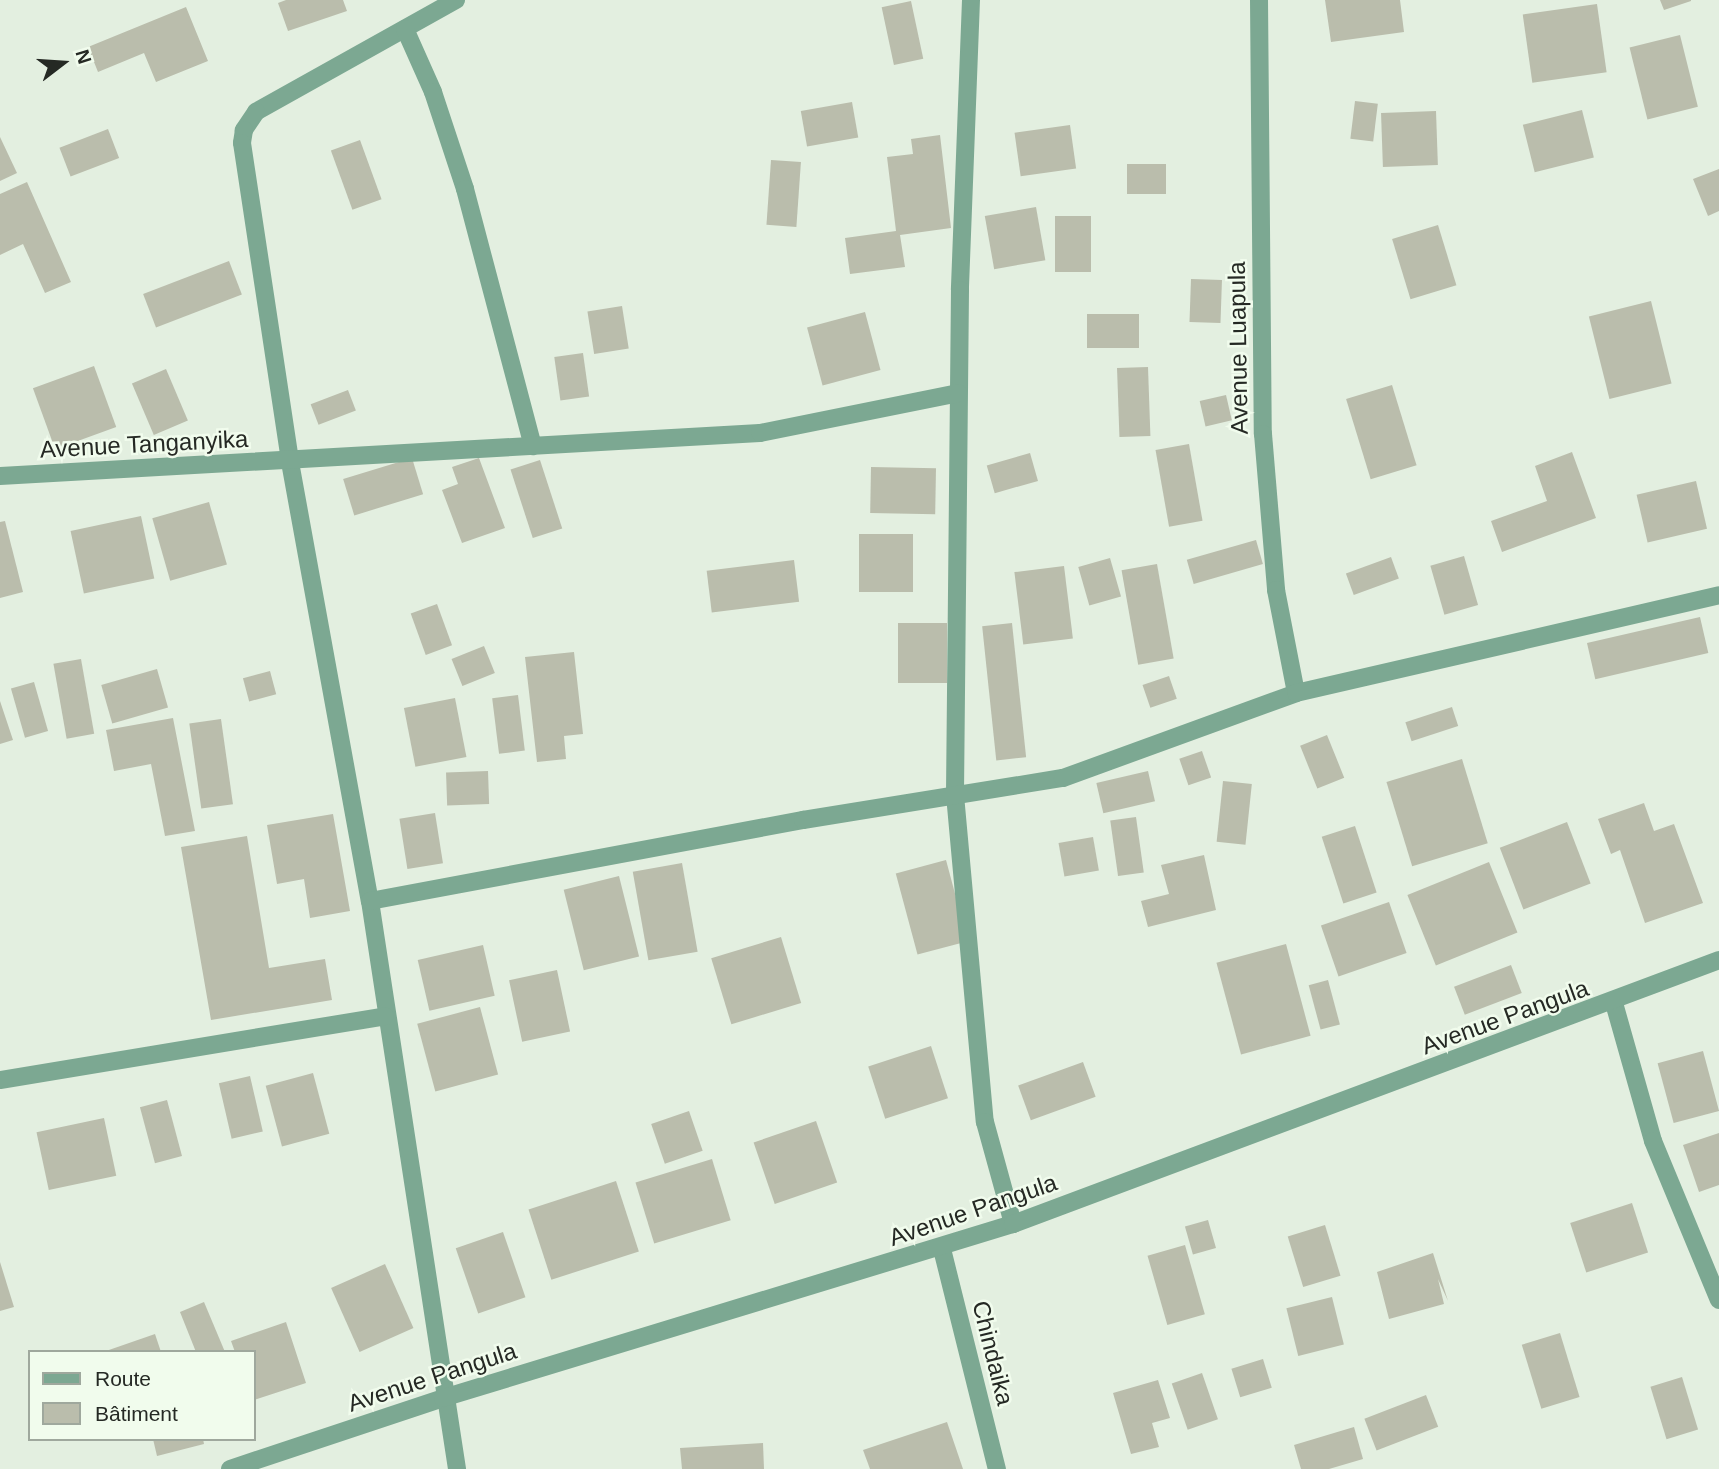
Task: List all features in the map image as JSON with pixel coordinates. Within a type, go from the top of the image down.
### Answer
[{"type":"street","points":[[456,0],[256,112],[244,130],[242,143],[290,462],[370,901],[443,1398],[457,1469]]},
{"type":"street","points":[[971,0],[958,394],[955,795],[985,1122],[1013,1224]]},
{"type":"street","name":"Avenue Luapula","points":[[1259,0],[1263,434],[1276,590],[1296,693]]},
{"type":"street","points":[[405,29],[433,92],[465,189],[533,446]]},
{"type":"street","name":"Avenue Tanganyika","points":[[0,476],[290,462],[760,433],[958,394]]},
{"type":"street","points":[[370,901],[955,795],[1009,790],[1074,775],[1296,693],[1719,595]]},
{"type":"street","name":"Avenue Pangula","points":[[230,1469],[443,1398],[942,1249],[1614,1003],[1719,960]]},
{"type":"street","points":[[1614,1003],[1653,1141],[1719,1300]]},
{"type":"street","points":[[0,1080],[385,1016]]},
{"type":"street","name":"Chindaika","points":[[942,1249],[997,1469]]},
{"type":"building","points":[[286,0],[343,0],[347,11],[288,31],[278,3]]},
{"type":"building","points":[[1325,0],[1400,0],[1404,32],[1331,42]]},
{"type":"building","points":[[1660,0],[1691,0],[1691,1],[1664,10]]},
{"type":"building","points":[[911,1],[923,59],[894,65],[882,7]]},
{"type":"building","points":[[1597,4],[1607,72],[1532,83],[1523,14]]},
{"type":"building","points":[[186,7],[208,61],[156,82],[144,53],[98,72],[88,47]]},
{"type":"building","points":[[1680,35],[1698,107],[1647,119],[1630,48]]},
{"type":"building","points":[[1355,101],[1378,104],[1373,142],[1350,139]]},
{"type":"building","points":[[852,102],[858,137],[807,146],[801,111]]},
{"type":"building","points":[[1582,110],[1594,158],[1535,172],[1523,125]]},
{"type":"building","points":[[1436,111],[1438,165],[1383,167],[1381,113]]},
{"type":"building","points":[[1070,125],[1076,169],[1021,176],[1015,133]]},
{"type":"building","points":[[108,129],[119,158],[71,177],[59,148]]},
{"type":"building","points":[[940,135],[951,228],[900,235],[905,267],[850,274],[845,238],[896,231],[887,157],[913,154],[911,139]]},
{"type":"building","points":[[0,137],[17,173],[0,181]]},
{"type":"building","points":[[360,140],[382,199],[352,210],[331,151]]},
{"type":"building","points":[[771,160],[801,162],[796,227],[766,225]]},
{"type":"building","points":[[1127,164],[1166,164],[1166,194],[1127,194]]},
{"type":"building","points":[[1719,169],[1719,211],[1708,216],[1693,179]]},
{"type":"building","points":[[27,182],[71,282],[45,293],[23,244],[0,255],[0,194]]},
{"type":"building","points":[[1036,207],[1045,260],[994,269],[985,216]]},
{"type":"building","points":[[1055,216],[1091,216],[1091,272],[1055,272]]},
{"type":"building","points":[[1438,225],[1456,285],[1411,299],[1392,239]]},
{"type":"building","points":[[229,261],[242,295],[156,328],[143,294]]},
{"type":"building","points":[[1191,279],[1222,280],[1220,323],[1189,322]]},
{"type":"building","points":[[1651,301],[1672,383],[1609,399],[1589,316]]},
{"type":"building","points":[[622,306],[629,348],[594,354],[587,311]]},
{"type":"building","points":[[865,312],[881,370],[823,385],[807,328]]},
{"type":"building","points":[[1087,314],[1139,314],[1139,348],[1087,348]]},
{"type":"building","points":[[583,353],[589,397],[560,401],[554,357]]},
{"type":"building","points":[[94,366],[116,427],[55,449],[33,388]]},
{"type":"building","points":[[1148,367],[1150,436],[1119,437],[1117,368]]},
{"type":"building","points":[[166,369],[188,421],[154,435],[132,383]]},
{"type":"building","points":[[1392,385],[1417,465],[1371,479],[1346,399]]},
{"type":"building","points":[[348,390],[356,411],[319,425],[311,404]]},
{"type":"building","points":[[1226,395],[1232,420],[1206,426],[1200,401]]},
{"type":"building","points":[[1189,444],[1203,521],[1169,527],[1156,450]]},
{"type":"building","points":[[1572,452],[1596,518],[1502,552],[1491,521],[1547,501],[1535,466]]},
{"type":"building","points":[[1030,453],[1038,481],[995,493],[987,465]]},
{"type":"building","points":[[412,458],[423,494],[354,515],[343,479]]},
{"type":"building","points":[[479,458],[505,528],[462,543],[442,490],[458,484],[452,467]]},
{"type":"building","points":[[540,460],[562,528],[533,538],[511,470]]},
{"type":"building","points":[[871,467],[936,468],[935,514],[870,513]]},
{"type":"building","points":[[1696,481],[1707,529],[1648,542],[1637,495]]},
{"type":"building","points":[[209,502],[227,564],[170,581],[152,518]]},
{"type":"building","points":[[141,516],[154,579],[84,594],[71,531]]},
{"type":"building","points":[[5,521],[23,592],[0,598],[0,522]]},
{"type":"building","points":[[859,534],[913,534],[913,592],[859,592]]},
{"type":"building","points":[[1256,540],[1263,564],[1194,584],[1187,560]]},
{"type":"building","points":[[1464,556],[1478,605],[1444,615],[1430,566]]},
{"type":"building","points":[[1391,557],[1399,579],[1354,595],[1346,573]]},
{"type":"building","points":[[1110,558],[1121,596],[1089,606],[1078,567]]},
{"type":"building","points":[[794,560],[799,602],[712,612],[707,571]]},
{"type":"building","points":[[1157,564],[1174,659],[1138,665],[1122,570]]},
{"type":"building","points":[[1064,566],[1073,638],[1023,645],[1014,572]]},
{"type":"building","points":[[437,604],[452,645],[426,655],[411,614]]},
{"type":"building","points":[[1700,617],[1708,653],[1595,679],[1587,643]]},
{"type":"building","points":[[898,623],[947,623],[947,683],[898,683]]},
{"type":"building","points":[[1012,623],[1026,757],[996,760],[982,626]]},
{"type":"building","points":[[484,646],[495,673],[462,686],[452,659]]},
{"type":"building","points":[[574,652],[583,734],[564,736],[566,759],[537,762],[525,657]]},
{"type":"building","points":[[81,659],[94,734],[67,739],[53,664]]},
{"type":"building","points":[[157,669],[168,707],[112,723],[101,685]]},
{"type":"building","points":[[270,671],[276,694],[249,701],[243,678]]},
{"type":"building","points":[[1169,676],[1177,699],[1150,708],[1143,685]]},
{"type":"building","points":[[34,682],[48,731],[25,738],[11,689]]},
{"type":"building","points":[[518,695],[525,751],[499,754],[492,698]]},
{"type":"building","points":[[455,698],[466,757],[415,767],[404,708]]},
{"type":"building","points":[[0,701],[13,740],[0,744]]},
{"type":"building","points":[[1452,707],[1458,726],[1412,741],[1405,722]]},
{"type":"building","points":[[173,718],[195,831],[165,836],[151,764],[114,771],[106,730]]},
{"type":"building","points":[[221,719],[233,804],[201,809],[189,723]]},
{"type":"building","points":[[1327,735],[1344,778],[1317,789],[1300,746]]},
{"type":"building","points":[[1202,751],[1211,777],[1188,785],[1179,759]]},
{"type":"building","points":[[1462,759],[1488,843],[1412,866],[1386,782]]},
{"type":"building","points":[[488,771],[489,804],[447,805],[446,772]]},
{"type":"building","points":[[1148,771],[1155,801],[1103,813],[1096,783]]},
{"type":"building","points":[[1223,781],[1252,784],[1245,845],[1217,842]]},
{"type":"building","points":[[1644,803],[1654,831],[1674,824],[1703,903],[1645,923],[1620,850],[1611,854],[1598,819]]},
{"type":"building","points":[[435,813],[443,863],[407,869],[399,819]]},
{"type":"building","points":[[333,814],[350,911],[310,918],[304,879],[277,884],[267,825]]},
{"type":"building","points":[[1136,817],[1144,872],[1118,876],[1110,821]]},
{"type":"building","points":[[1567,822],[1591,884],[1523,909],[1500,848]]},
{"type":"building","points":[[1355,826],[1377,893],[1343,903],[1322,837]]},
{"type":"building","points":[[247,836],[269,968],[325,959],[332,1000],[211,1020],[181,847]]},
{"type":"building","points":[[1093,837],[1099,870],[1064,877],[1059,843]]},
{"type":"building","points":[[1204,855],[1216,910],[1148,927],[1141,901],[1169,894],[1161,865]]},
{"type":"building","points":[[946,860],[968,941],[918,955],[896,873]]},
{"type":"building","points":[[1489,862],[1517,932],[1436,965],[1407,895]]},
{"type":"building","points":[[682,863],[698,952],[648,960],[633,872]]},
{"type":"building","points":[[619,876],[639,957],[584,970],[564,890]]},
{"type":"building","points":[[1389,902],[1407,953],[1339,976],[1321,925]]},
{"type":"building","points":[[781,937],[801,1003],[731,1024],[711,958]]},
{"type":"building","points":[[1286,944],[1311,1036],[1241,1054],[1216,963]]},
{"type":"building","points":[[483,945],[495,996],[429,1011],[418,960]]},
{"type":"building","points":[[1511,965],[1522,993],[1465,1015],[1454,987]]},
{"type":"building","points":[[557,970],[570,1032],[522,1042],[509,980]]},
{"type":"building","points":[[1328,980],[1340,1024],[1321,1030],[1309,985]]},
{"type":"building","points":[[480,1007],[498,1075],[435,1091],[417,1024]]},
{"type":"building","points":[[931,1046],[948,1098],[885,1119],[868,1066]]},
{"type":"building","points":[[1703,1051],[1719,1111],[1674,1123],[1658,1063]]},
{"type":"building","points":[[1083,1062],[1096,1097],[1031,1120],[1018,1086]]},
{"type":"building","points":[[313,1073],[329,1134],[282,1147],[266,1086]]},
{"type":"building","points":[[250,1076],[263,1132],[232,1139],[219,1083]]},
{"type":"building","points":[[167,1100],[182,1156],[155,1163],[140,1107]]},
{"type":"building","points":[[689,1111],[703,1151],[665,1164],[651,1124]]},
{"type":"building","points":[[104,1118],[116,1176],[49,1190],[37,1132]]},
{"type":"building","points":[[816,1121],[837,1182],[775,1204],[754,1142]]},
{"type":"building","points":[[1719,1133],[1719,1185],[1699,1192],[1683,1145]]},
{"type":"building","points":[[712,1159],[731,1220],[654,1244],[635,1182]]},
{"type":"building","points":[[616,1181],[639,1251],[551,1280],[529,1209]]},
{"type":"building","points":[[1632,1203],[1648,1252],[1586,1273],[1570,1223]]},
{"type":"building","points":[[1208,1220],[1216,1248],[1193,1254],[1185,1227]]},
{"type":"building","points":[[1325,1225],[1340,1276],[1303,1287],[1288,1236]]},
{"type":"building","points":[[503,1232],[525,1297],[478,1314],[456,1248]]},
{"type":"building","points":[[1185,1245],[1205,1314],[1167,1325],[1148,1256]]},
{"type":"building","points":[[1433,1253],[1448,1301],[1438,1279],[1444,1304],[1389,1319],[1377,1272]]},
{"type":"building","points":[[0,1262],[14,1307],[0,1311]]},
{"type":"building","points":[[385,1264],[413,1328],[360,1352],[331,1288]]},
{"type":"building","points":[[1332,1297],[1344,1345],[1298,1356],[1286,1308]]},
{"type":"building","points":[[204,1302],[224,1350],[195,1350],[180,1312]]},
{"type":"building","points":[[286,1322],[306,1383],[256,1399],[256,1350],[234,1350],[231,1341]]},
{"type":"building","points":[[1560,1333],[1580,1397],[1541,1409],[1522,1345]]},
{"type":"building","points":[[155,1334],[160,1350],[109,1350]]},
{"type":"building","points":[[1263,1359],[1272,1388],[1240,1397],[1231,1369]]},
{"type":"building","points":[[1202,1373],[1218,1419],[1188,1430],[1172,1383]]},
{"type":"building","points":[[1682,1377],[1698,1430],[1667,1439],[1650,1387]]},
{"type":"building","points":[[1158,1380],[1170,1418],[1152,1423],[1159,1447],[1131,1454],[1113,1393]]},
{"type":"building","points":[[1426,1395],[1438,1427],[1377,1450],[1364,1419]]},
{"type":"building","points":[[947,1422],[963,1469],[870,1469],[863,1450]]},
{"type":"building","points":[[1354,1427],[1363,1459],[1329,1469],[1301,1469],[1294,1445]]},
{"type":"building","points":[[153,1441],[203,1441],[204,1444],[157,1456]]},
{"type":"building","points":[[763,1443],[764,1469],[682,1469],[680,1448]]}]
